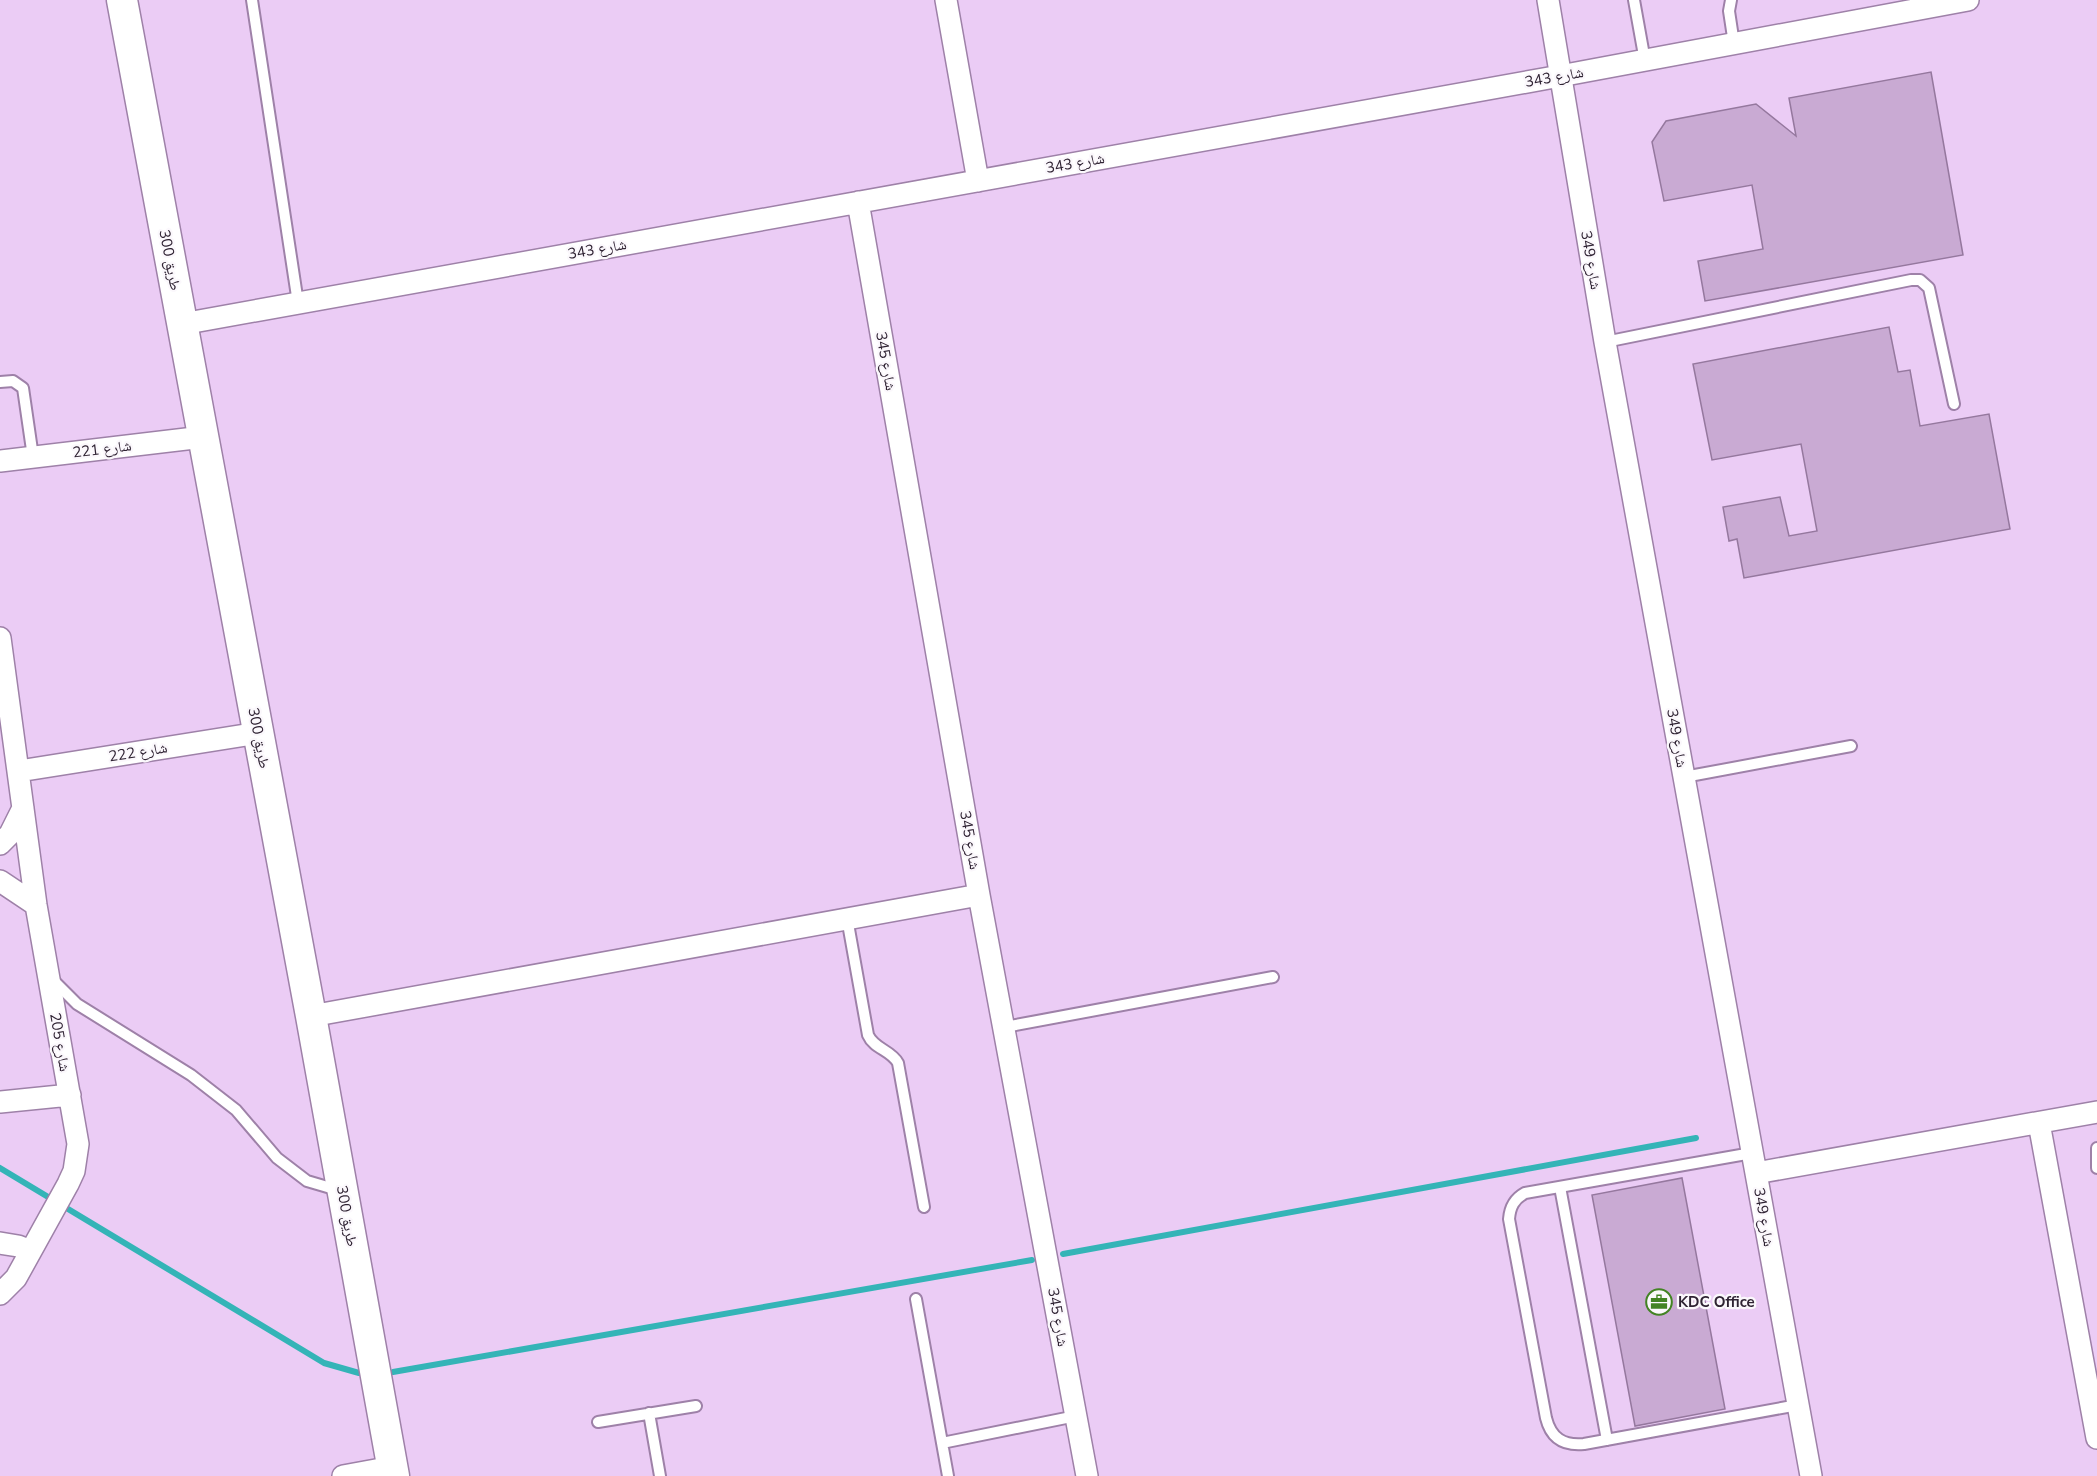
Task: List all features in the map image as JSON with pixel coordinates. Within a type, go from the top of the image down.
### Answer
[{"type":"main road","name":"طريق 300","points":[[122,0],[311,1016],[393,1472]]},
{"type":"street","points":[[946,0],[978,181]]},
{"type":"street","name":"شارع 349","points":[[1548,0],[1605,342],[1811,1476]]},
{"type":"street","name":"شارع 343","points":[[182,324],[1645,61],[1905,6],[1968,0]]},
{"type":"street","name":"شارع 345","points":[[858,202],[979,895],[1087,1476]]},
{"type":"street","name":"شارع 221","points":[[0,461],[203,437]]},
{"type":"street","points":[[0,638],[19,771]]},
{"type":"street","name":"شارع 222","points":[[19,771],[258,733]]},
{"type":"street","name":"شارع 205","points":[[0,1294],[16,1278],[68,1184],[77,1158],[78,1144],[36,905],[19,771]]},
{"type":"street","points":[[0,844],[10,834],[23,808]]},
{"type":"street","points":[[0,881],[36,905]]},
{"type":"street","points":[[311,1016],[979,895]]},
{"type":"street","points":[[0,1102],[70,1095]]},
{"type":"street","points":[[1754,1163],[2039,1123],[2097,1112]]},
{"type":"street","points":[[2039,1123],[2091,1369],[2097,1438]]},
{"type":"street","points":[[0,1243],[31,1251]]},
{"type":"street","points":[[343,1476],[393,1472]]},
{"type":"lane","points":[[252,0],[298,303]]},
{"type":"lane","points":[[1634,0],[1645,61]]},
{"type":"lane","points":[[1731,0],[1729,11],[1734,44]]},
{"type":"lane","points":[[1605,342],[1920,279],[1929,288],[1954,404]]},
{"type":"lane","points":[[0,382],[13,381],[23,387],[33,458]]},
{"type":"lane","points":[[1684,777],[1851,746]]},
{"type":"lane","points":[[847,918],[868,1035],[874,1045],[892,1055],[898,1063],[924,1207]]},
{"type":"lane","points":[[48,974],[77,1004],[190,1075],[236,1110],[277,1158],[307,1181],[343,1192]]},
{"type":"lane","points":[[1005,1027],[1273,977]]},
{"type":"lane","points":[[2097,1148],[2097,1168]]},
{"type":"lane","points":[[1754,1163],[1525,1193],[1511,1206],[1509,1219],[1548,1426],[1558,1440],[1575,1445],[1798,1404]]},
{"type":"lane","points":[[1560,1187],[1607,1440]]},
{"type":"lane","points":[[916,1299],[948,1476]]},
{"type":"lane","points":[[598,1422],[696,1406]]},
{"type":"lane","points":[[649,1413],[660,1476]]},
{"type":"lane","points":[[942,1443],[1076,1416]]},
{"type":"building","points":[[1931,72],[1963,255],[1705,301],[1698,261],[1763,249],[1752,185],[1664,201],[1652,142],[1666,121],[1756,104],[1796,136],[1789,98]]},
{"type":"building","points":[[1889,327],[1898,372],[1910,370],[1920,426],[1989,414],[2010,529],[1744,578],[1737,539],[1729,541],[1723,507],[1780,497],[1789,536],[1817,531],[1801,444],[1712,460],[1693,364]]},
{"type":"building","name":"KDC Office","points":[[1682,1178],[1725,1409],[1635,1426],[1592,1195]]},
{"type":"waterway","points":[[1063,1254],[1696,1138]]},
{"type":"waterway","points":[[0,1168],[324,1363],[359,1373]]},
{"type":"waterway","points":[[393,1372],[1032,1260]]},
{"type":"place","name":"KDC Office","points":[[1659,1302]]}]
